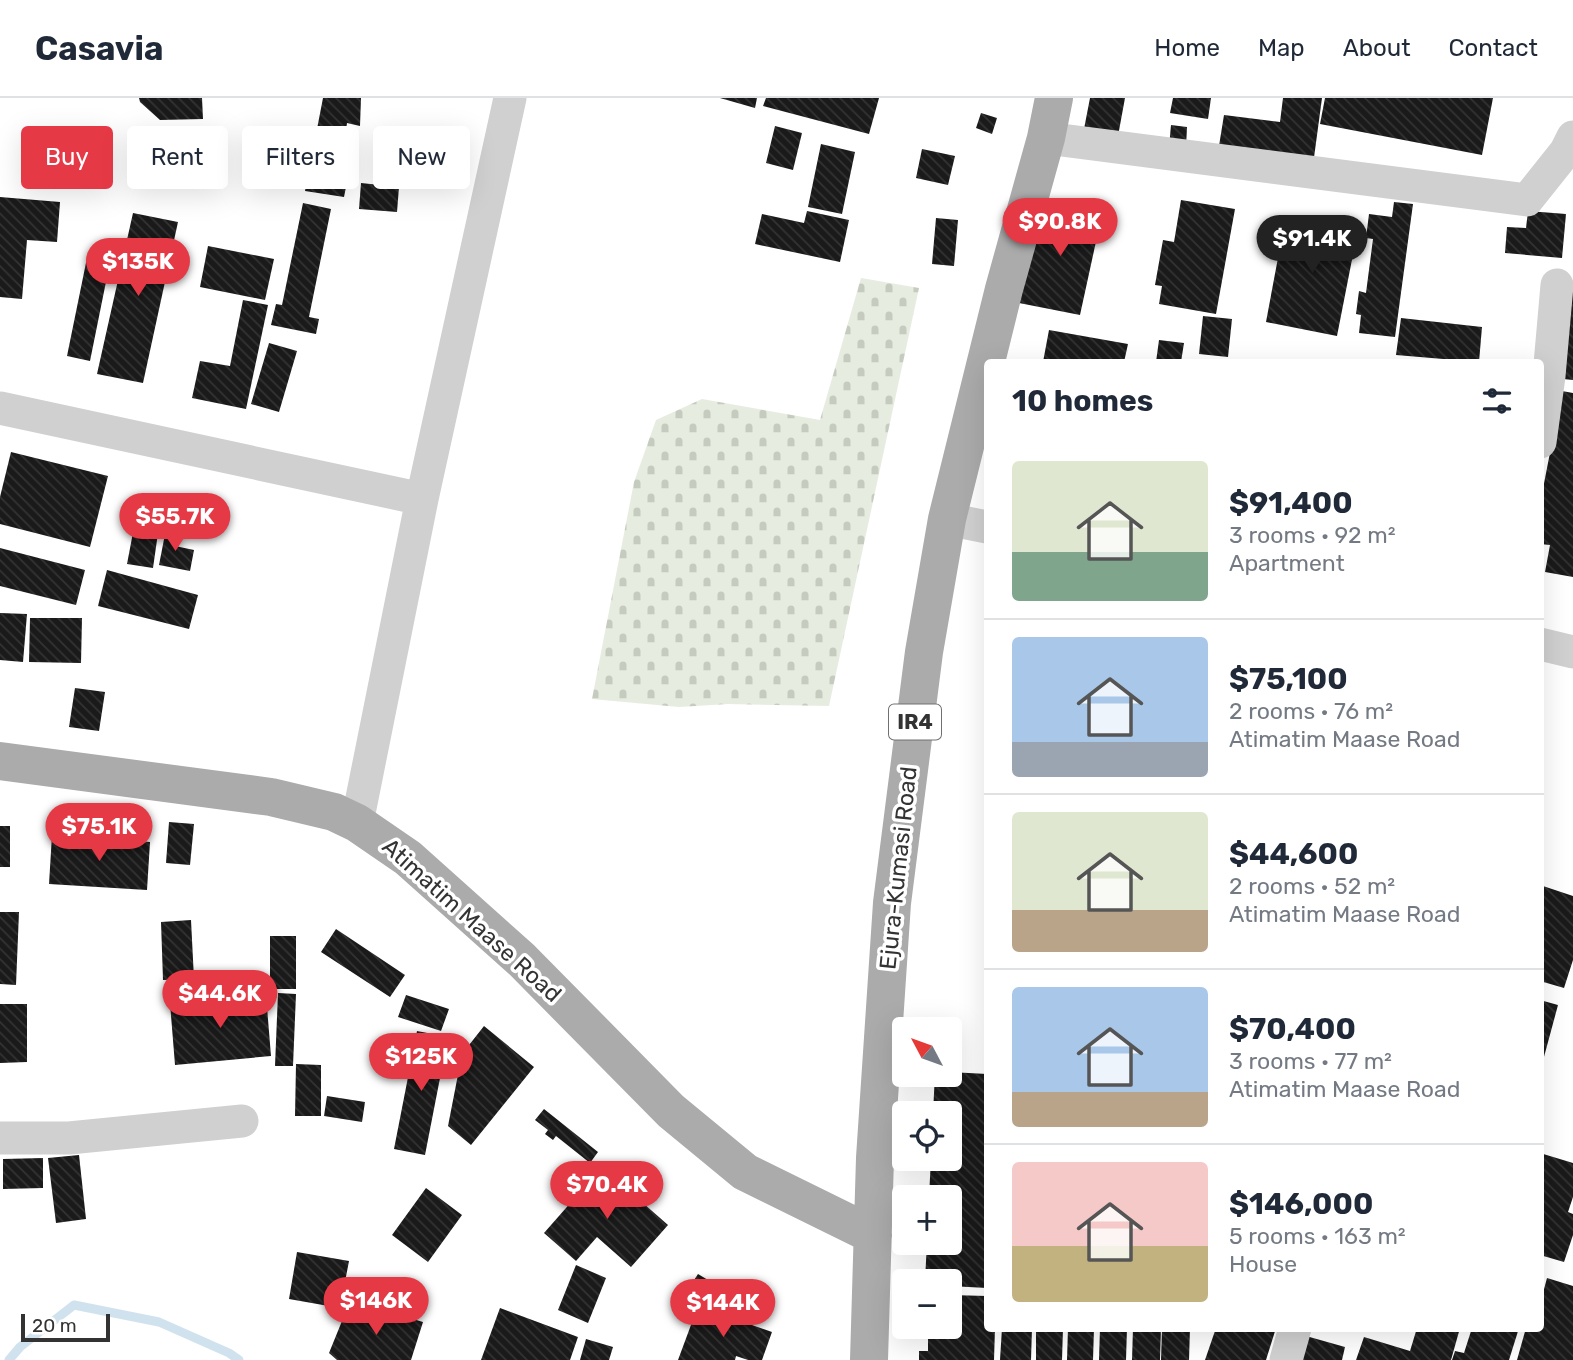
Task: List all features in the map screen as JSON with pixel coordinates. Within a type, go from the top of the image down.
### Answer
[{"type":"main road","name":"Ejura-Kumasi Road","points":[[987,359],[1046,138],[1054,98]]},
{"type":"main road","name":"Ejura-Kumasi Road","points":[[869,1360],[875,1158],[891,903],[923,652],[947,519],[984,370]]},
{"type":"main road","name":"Atimatim Maase Road","points":[[0,761],[271,797],[334,812],[357,823],[408,858],[491,932],[671,1111],[745,1172],[873,1235]]},
{"type":"street","points":[[357,823],[422,499],[508,98]]},
{"type":"street","points":[[1046,138],[1527,200],[1566,151],[1573,137]]},
{"type":"street","points":[[1544,413],[1557,285]]},
{"type":"street","points":[[0,408],[422,499]]},
{"type":"street","points":[[947,519],[984,526]]},
{"type":"street","points":[[1544,645],[1573,652]]},
{"type":"street","points":[[0,1138],[69,1138],[242,1121]]},
{"type":"street","points":[[1286,1360],[1294,1332]]},
{"type":"green space","points":[[861,278],[919,288],[829,706],[728,704],[679,707],[592,699],[634,482],[656,420],[702,399],[820,420]]},
{"type":"building","points":[[139,98],[202,98],[203,119],[160,120]]},
{"type":"building","points":[[323,98],[361,98],[360,126],[347,123],[347,126],[318,126]]},
{"type":"building","points":[[720,98],[757,98],[755,108]]},
{"type":"building","points":[[766,98],[879,98],[869,134],[763,106]]},
{"type":"building","points":[[1090,98],[1125,98],[1118,136],[1084,129]]},
{"type":"building","points":[[1173,98],[1211,98],[1208,119],[1170,113]]},
{"type":"building","points":[[1283,98],[1322,98],[1313,165],[1218,152],[1224,115],[1280,122]]},
{"type":"building","points":[[1325,98],[1493,98],[1482,155],[1320,124]]},
{"type":"building","points":[[981,113],[997,118],[992,134],[976,128]]},
{"type":"building","points":[[1171,125],[1187,127],[1186,148],[1169,147]]},
{"type":"building","points":[[775,126],[802,133],[793,170],[766,163]]},
{"type":"building","points":[[821,144],[855,152],[842,214],[808,207]]},
{"type":"building","points":[[922,149],[955,156],[948,185],[916,178]]},
{"type":"building","points":[[361,183],[373,184],[373,189],[399,189],[397,212],[359,209]]},
{"type":"building","points":[[305,189],[346,189],[344,197]]},
{"type":"building","points":[[0,197],[60,202],[57,242],[27,240],[22,299],[0,297]]},
{"type":"building","points":[[1181,200],[1235,209],[1216,314],[1159,304],[1162,286],[1155,285],[1163,240],[1174,242]]},
{"type":"building","points":[[1040,201],[1102,214],[1080,315],[1019,303]]},
{"type":"building","points":[[1394,202],[1413,204],[1395,337],[1359,333],[1361,315],[1356,314],[1359,291],[1366,293],[1373,239],[1366,238],[1369,214],[1392,217]]},
{"type":"building","points":[[303,203],[331,209],[309,317],[319,319],[316,334],[271,325],[276,304],[282,305]]},
{"type":"building","points":[[807,211],[849,220],[840,262],[755,244],[762,214],[804,223]]},
{"type":"building","points":[[1528,211],[1566,214],[1562,258],[1505,253],[1507,227],[1526,228]]},
{"type":"building","points":[[133,213],[178,222],[143,383],[97,374]]},
{"type":"building","points":[[1286,215],[1358,229],[1337,336],[1266,322]]},
{"type":"building","points":[[936,218],[958,220],[954,266],[932,264]]},
{"type":"building","points":[[208,246],[274,259],[265,300],[200,287]]},
{"type":"building","points":[[88,253],[111,257],[90,361],[67,356]]},
{"type":"building","points":[[1573,287],[1573,380],[1553,378]]},
{"type":"building","points":[[243,300],[268,305],[246,409],[192,398],[200,361],[230,366]]},
{"type":"building","points":[[1203,316],[1232,319],[1228,357],[1199,354]]},
{"type":"building","points":[[1401,318],[1482,327],[1479,359],[1396,355]]},
{"type":"building","points":[[1049,330],[1128,344],[1125,359],[1044,359]]},
{"type":"building","points":[[1159,340],[1184,343],[1181,359],[1156,359]]},
{"type":"building","points":[[269,343],[297,351],[279,412],[251,404]]},
{"type":"building","points":[[1562,391],[1573,393],[1573,577],[1545,572],[1550,545],[1544,544],[1544,483]]},
{"type":"building","points":[[11,452],[108,476],[90,547],[0,524],[0,497]]},
{"type":"building","points":[[135,522],[159,526],[153,568],[127,564]]},
{"type":"building","points":[[166,529],[178,531],[175,546],[194,550],[190,571],[159,565]]},
{"type":"building","points":[[0,548],[85,570],[76,605],[0,586]]},
{"type":"building","points":[[107,570],[198,595],[189,629],[98,606]]},
{"type":"building","points":[[0,613],[27,614],[23,662],[0,660]]},
{"type":"building","points":[[30,618],[82,618],[81,663],[29,662]]},
{"type":"building","points":[[75,688],[105,692],[99,731],[69,727]]},
{"type":"building","points":[[149,816],[148,837],[100,837],[101,817]]},
{"type":"building","points":[[169,822],[194,824],[190,865],[166,863]]},
{"type":"building","points":[[0,826],[10,826],[10,867],[0,867]]},
{"type":"building","points":[[52,835],[150,842],[147,890],[49,884]]},
{"type":"building","points":[[1544,886],[1573,896],[1573,960],[1564,988],[1544,982]]},
{"type":"building","points":[[0,912],[19,912],[16,985],[0,984]]},
{"type":"building","points":[[191,920],[194,979],[163,980],[161,922]]},
{"type":"building","points":[[336,929],[405,975],[390,997],[321,952]]},
{"type":"building","points":[[270,936],[296,936],[296,989],[270,989]]},
{"type":"building","points":[[278,993],[296,994],[293,1066],[275,1066]]},
{"type":"building","points":[[266,995],[271,1056],[175,1065],[170,1003]]},
{"type":"building","points":[[406,995],[449,1009],[441,1031],[398,1017]]},
{"type":"building","points":[[1544,1001],[1558,1005],[1544,1057]]},
{"type":"building","points":[[0,1004],[27,1004],[27,1062],[0,1063]]},
{"type":"building","points":[[484,1026],[534,1067],[471,1145],[448,1126],[462,1054]]},
{"type":"building","points":[[417,1031],[448,1037],[425,1155],[394,1149]]},
{"type":"building","points":[[296,1064],[321,1065],[321,1116],[295,1116]]},
{"type":"building","points":[[962,1073],[984,1074],[984,1288],[962,1287],[962,1269],[926,1269],[926,1255],[962,1255],[962,1185],[930,1185],[930,1171],[962,1171],[962,1101],[934,1101],[934,1087],[962,1087]]},
{"type":"building","points":[[327,1096],[365,1102],[362,1122],[324,1116]]},
{"type":"building","points":[[544,1109],[598,1152],[590,1163],[556,1136],[553,1140],[545,1134],[548,1130],[535,1120]]},
{"type":"building","points":[[1544,1154],[1573,1163],[1573,1197],[1568,1212],[1573,1214],[1573,1235],[1564,1262],[1544,1256]]},
{"type":"building","points":[[79,1155],[86,1219],[56,1223],[48,1158]]},
{"type":"building","points":[[43,1158],[43,1188],[3,1189],[3,1159]]},
{"type":"building","points":[[602,1167],[668,1225],[631,1267],[597,1237],[576,1261],[544,1233]]},
{"type":"building","points":[[426,1188],[462,1215],[428,1262],[392,1235]]},
{"type":"building","points":[[297,1252],[349,1261],[340,1308],[289,1299]]},
{"type":"building","points":[[576,1265],[606,1278],[588,1323],[558,1310]]},
{"type":"building","points":[[698,1274],[713,1283],[700,1304],[685,1294]]},
{"type":"building","points":[[1547,1278],[1573,1286],[1573,1360],[1517,1360],[1525,1332],[1544,1332],[1544,1289]]},
{"type":"building","points":[[962,1295],[984,1296],[984,1332],[995,1332],[994,1360],[919,1360],[919,1351],[928,1351],[928,1339],[962,1339]]},
{"type":"building","points":[[369,1306],[423,1322],[411,1360],[337,1360],[329,1353],[342,1321]]},
{"type":"building","points":[[698,1306],[772,1332],[762,1360],[748,1360],[736,1356],[735,1360],[678,1360]]},
{"type":"building","points":[[500,1308],[578,1337],[570,1360],[481,1360]]},
{"type":"building","points":[[1002,1332],[1032,1332],[1031,1360],[1000,1360]]},
{"type":"building","points":[[1036,1332],[1063,1332],[1062,1360],[1036,1360]]},
{"type":"building","points":[[1068,1332],[1094,1332],[1093,1360],[1067,1360]]},
{"type":"building","points":[[1100,1332],[1127,1332],[1126,1360],[1099,1360]]},
{"type":"building","points":[[1133,1332],[1161,1332],[1160,1360],[1132,1360]]},
{"type":"building","points":[[1162,1332],[1190,1332],[1189,1360],[1161,1360]]},
{"type":"building","points":[[1215,1332],[1275,1332],[1266,1360],[1205,1360]]},
{"type":"building","points":[[1416,1332],[1459,1332],[1451,1360],[1356,1360],[1364,1337],[1410,1351]]},
{"type":"building","points":[[1471,1332],[1518,1332],[1509,1360],[1452,1360],[1455,1351],[1464,1353]]},
{"type":"building","points":[[1299,1334],[1345,1347],[1342,1360],[1292,1360]]},
{"type":"building","points":[[586,1339],[613,1347],[609,1360],[580,1360]]},
{"type":"waterway","points":[[9,1360],[20,1347],[74,1305],[159,1322],[239,1360]]}]
